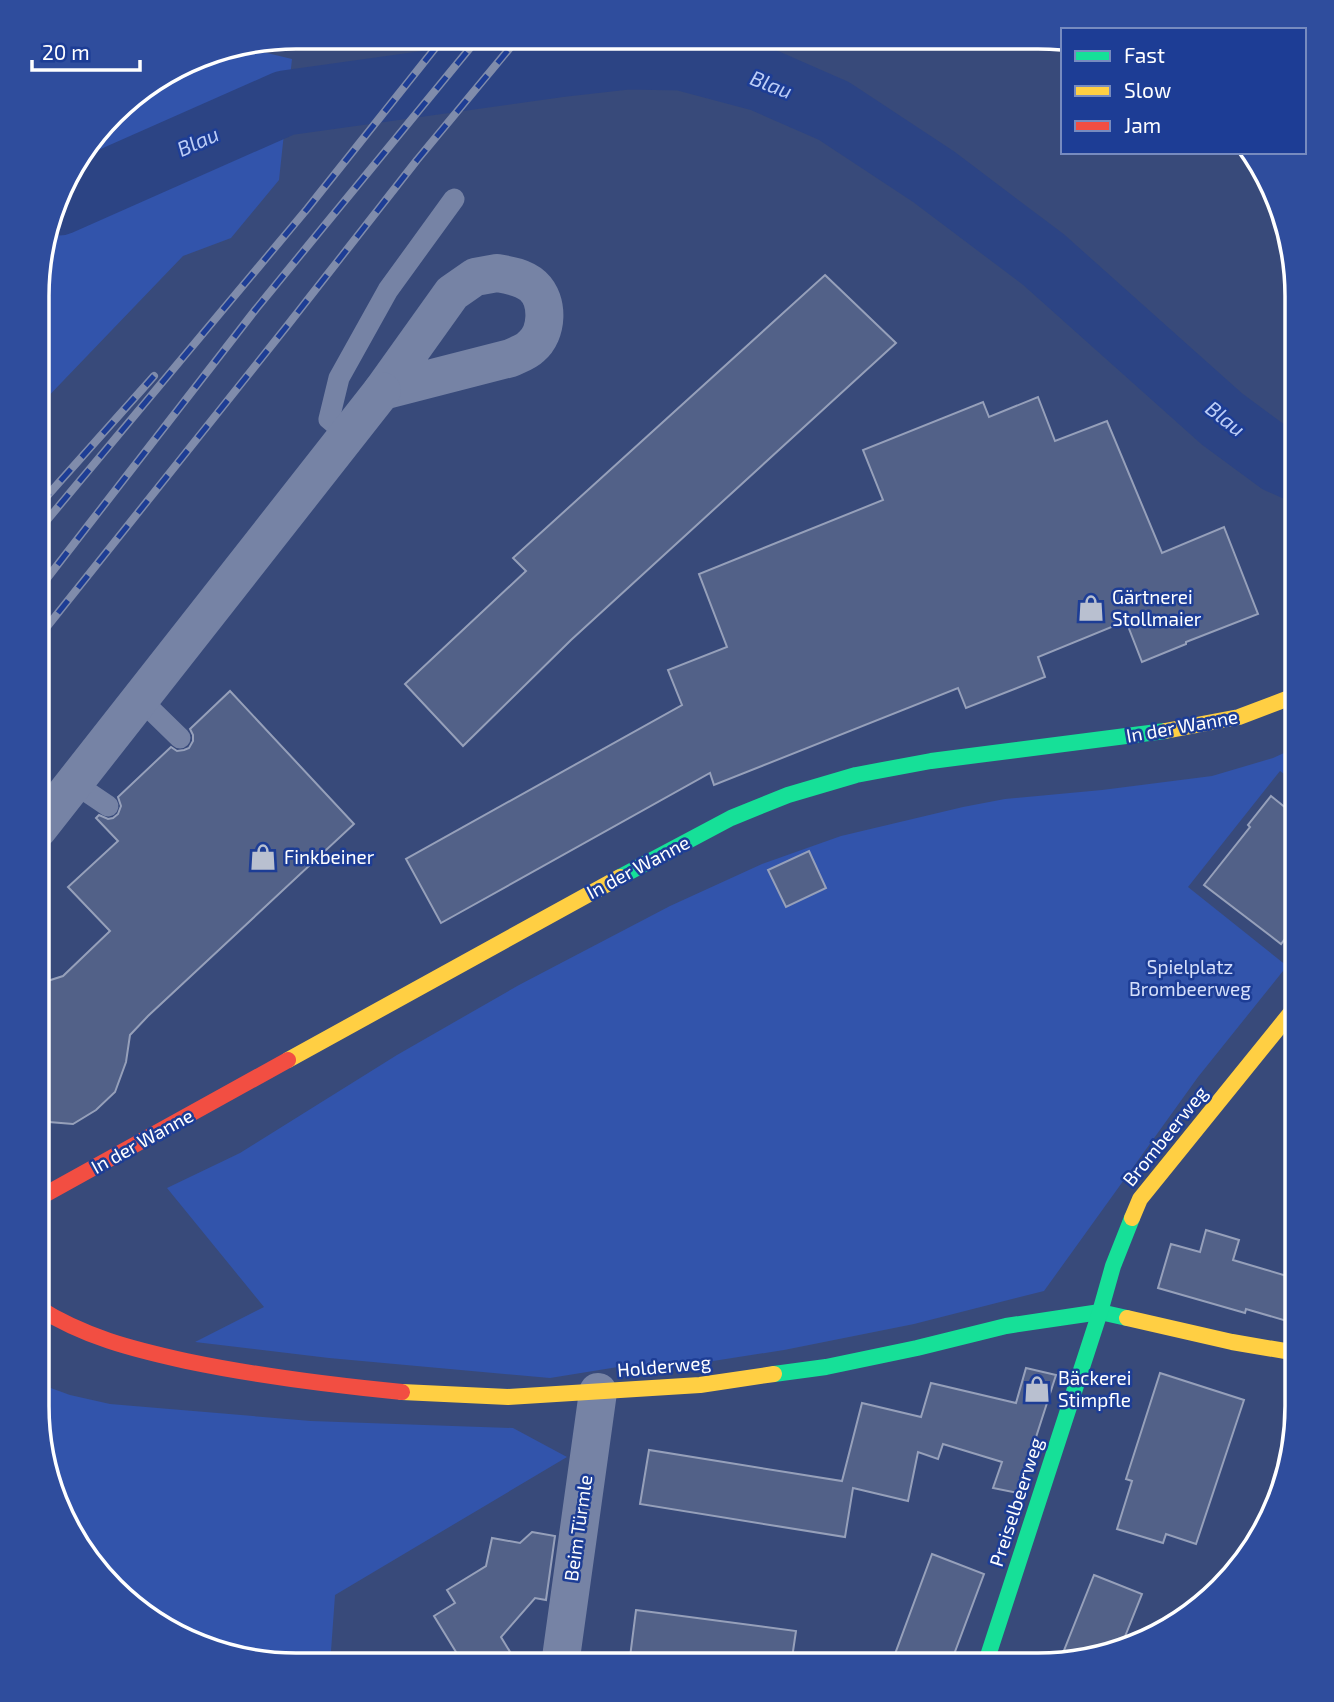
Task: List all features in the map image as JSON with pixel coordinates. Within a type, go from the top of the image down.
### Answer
[{"type":"street","points":[[49,815],[382,391]]},
{"type":"street","name":"In der Wanne","points":[[49,1192],[656,857],[732,818],[788,795],[856,775],[931,761],[1189,728],[1240,717],[1285,700]]},
{"type":"street","name":"Brombeerweg","points":[[1100,1312],[1113,1266],[1140,1199],[1284,1021]]},
{"type":"street","name":"Holderweg","points":[[49,1314],[61,1322],[120,1345],[195,1363],[319,1384],[423,1394],[508,1396],[699,1385],[826,1367],[1006,1326],[1100,1312],[1232,1342],[1284,1351]]},
{"type":"street","name":"Preiselbeerweg","points":[[989,1652],[1100,1312]]},
{"type":"street","name":"Beim Türmle","points":[[562,1653],[597,1392]]},
{"type":"lane","points":[[348,435],[329,419],[339,378],[388,290],[454,200]]},
{"type":"lane","points":[[140,699],[180,738]]},
{"type":"lane","points":[[74,783],[108,806]]},
{"type":"green space","points":[[255,53],[292,59],[279,180],[231,238],[183,256],[49,396],[49,296],[57,232],[74,187],[100,146],[133,110],[187,74],[232,57]]},
{"type":"green space","name":"Spielplatz Brombeerweg","points":[[1285,753],[1285,774],[1280,771],[1188,887],[1284,964],[1284,969],[1198,1077],[1044,1291],[914,1324],[784,1350],[694,1364],[624,1366],[550,1378],[329,1358],[195,1342],[264,1307],[167,1188],[240,1153],[397,1055],[519,985],[670,906],[762,864],[841,836],[1005,799],[1212,776]]},
{"type":"green space","points":[[49,1387],[110,1404],[311,1421],[513,1428],[567,1457],[335,1595],[331,1653],[264,1651],[232,1645],[187,1628],[146,1602],[110,1569],[74,1515],[57,1470],[51,1438]]},
{"type":"building","points":[[825,275],[896,343],[571,640],[463,746],[405,684],[526,571],[513,558]]},
{"type":"building","points":[[1038,397],[1055,441],[1107,421],[1162,553],[1224,527],[1258,614],[1142,662],[1126,621],[1038,657],[1045,677],[966,708],[958,688],[714,785],[710,773],[441,923],[406,859],[682,705],[668,670],[727,647],[699,574],[883,500],[863,450],[983,402],[989,417]]},
{"type":"building","points":[[230,691],[354,824],[130,1035],[126,1062],[115,1092],[96,1110],[73,1124],[49,1122],[49,980],[63,976],[110,931],[68,887],[118,841],[96,818],[99,815],[108,819],[118,814],[121,806],[118,797],[171,747],[177,751],[189,748],[193,741],[190,729]]},
{"type":"building","points":[[1271,796],[1285,807],[1284,940],[1281,944],[1204,885],[1250,827],[1248,825]]},
{"type":"building","points":[[809,851],[826,888],[786,907],[768,870]]},
{"type":"building","points":[[1206,1230],[1239,1240],[1233,1260],[1284,1275],[1284,1320],[1246,1309],[1245,1313],[1158,1288],[1171,1244],[1200,1252]]},
{"type":"building","points":[[1026,1368],[1056,1375],[1018,1493],[993,1488],[1002,1462],[943,1444],[938,1459],[918,1452],[908,1501],[853,1488],[845,1537],[640,1504],[649,1450],[842,1481],[862,1403],[921,1417],[931,1383],[1016,1403]]},
{"type":"building","points":[[1160,1373],[1244,1400],[1196,1544],[1166,1534],[1163,1543],[1117,1529],[1132,1481],[1126,1479]]},
{"type":"building","points":[[532,1532],[555,1536],[546,1600],[535,1598],[501,1637],[511,1653],[457,1653],[434,1616],[455,1603],[447,1590],[486,1566],[492,1538],[520,1543]]},
{"type":"building","points":[[932,1554],[984,1574],[955,1652],[896,1652]]},
{"type":"building","points":[[1094,1575],[1142,1594],[1125,1637],[1102,1645],[1064,1651]]},
{"type":"building","points":[[636,1610],[796,1631],[793,1652],[631,1653]]},
{"type":"waterway","name":"Blau","points":[[69,198],[285,103],[557,65],[628,57],[682,58],[761,79],[834,111],[934,177],[1044,260],[1222,419],[1285,464]]},
{"type":"railway","points":[[49,518],[307,209],[434,50]]},
{"type":"railway","points":[[49,576],[256,309],[469,50]]},
{"type":"railway","points":[[49,624],[417,160],[508,50]]},
{"type":"railway","points":[[49,494],[154,376]]},
{"type":"traffic: fast","points":[[620,877],[731,818],[788,795],[856,775],[931,761],[1165,731]]},
{"type":"traffic: fast","points":[[989,1652],[1113,1266],[1132,1218]]},
{"type":"traffic: fast","points":[[774,1374],[826,1367],[1006,1326],[1100,1312],[1127,1318]]},
{"type":"traffic: slow","points":[[1165,731],[1239,717],[1285,700]]},
{"type":"traffic: slow","points":[[288,1060],[620,877]]},
{"type":"traffic: slow","points":[[1132,1218],[1140,1199],[1284,1021]]},
{"type":"traffic: slow","points":[[1127,1318],[1284,1351]]},
{"type":"traffic: slow","points":[[402,1392],[508,1397],[700,1385],[774,1374]]},
{"type":"traffic: jam","points":[[49,1192],[288,1060]]},
{"type":"traffic: jam","points":[[49,1314],[91,1334],[166,1356],[267,1376],[402,1392]]},
{"type":"place","name":"Gärtnerei Stollmaier","points":[[1091,608]]},
{"type":"place","name":"Finkbeiner","points":[[263,857]]},
{"type":"place","name":"Bäckerei Stimpfle","points":[[1037,1389]]}]
